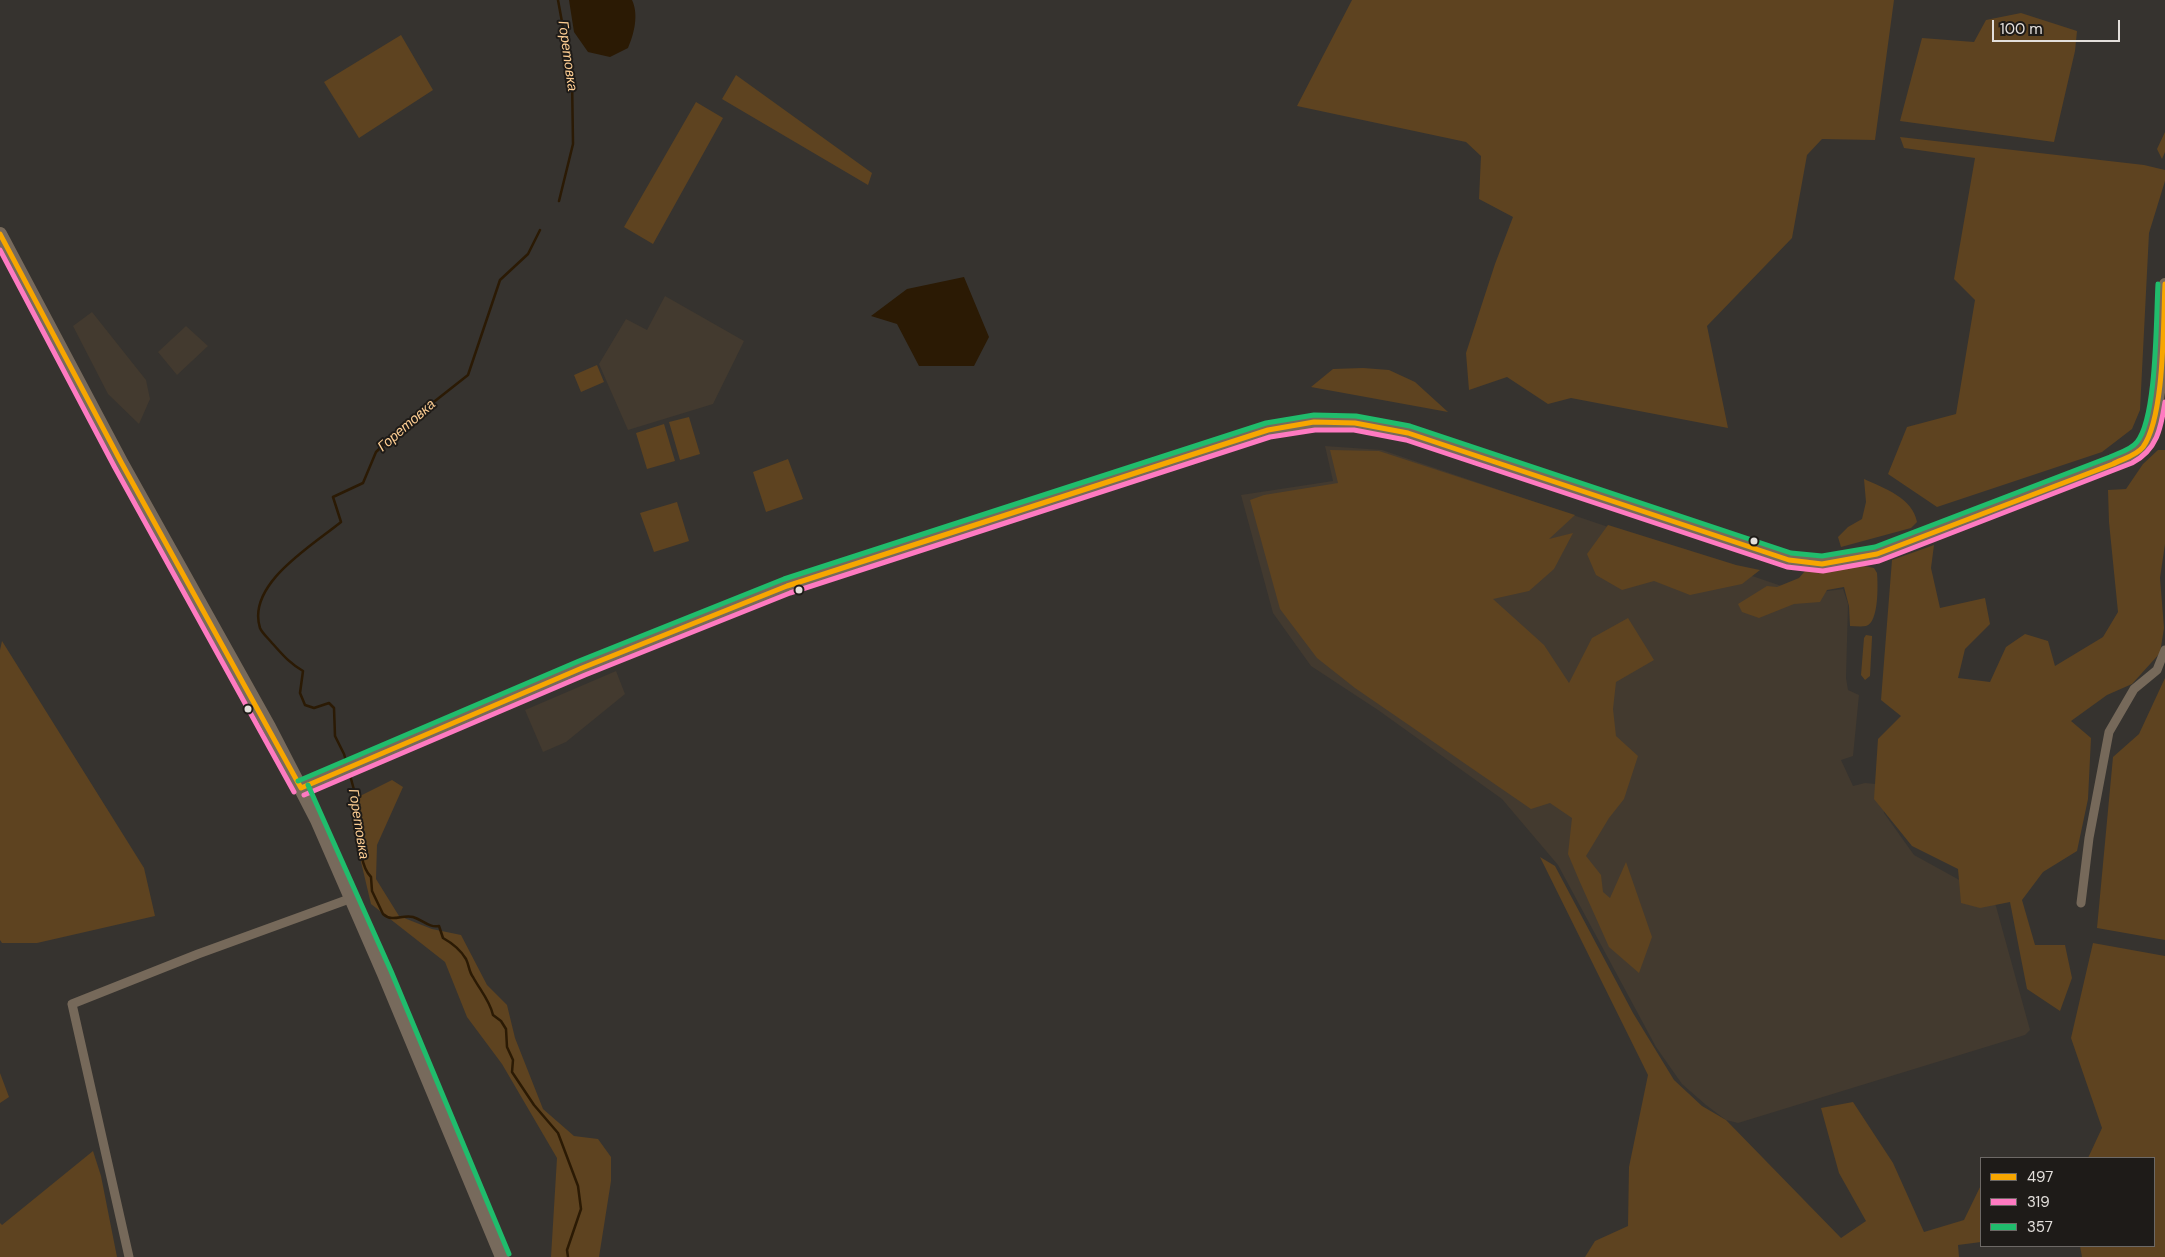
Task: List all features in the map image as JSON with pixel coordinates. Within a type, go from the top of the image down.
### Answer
[{"type":"main road","points":[[0,234],[121,462],[301,788],[352,898],[502,1257]]},
{"type":"main road","points":[[301,788],[624,650],[787,586],[1268,430],[1314,422],[1355,423],[1408,433],[1609,498],[1768,553],[1804,563],[1822,564],[1877,554],[2126,458],[2143,447],[2148,440],[2163,405],[2165,284]]},
{"type":"street","points":[[2080,903],[2089,838],[2109,732],[2134,689],[2157,670],[2165,650]]},
{"type":"street","points":[[129,1257],[72,1004],[198,954],[352,898]]},
{"type":"shaded area","points":[[569,0],[632,0],[635,24],[628,48],[610,57],[588,52],[574,32]]},
{"type":"shaded area","points":[[1352,0],[1894,0],[1875,140],[1822,139],[1807,155],[1792,238],[1707,326],[1728,428],[1571,398],[1548,404],[1507,377],[1469,390],[1466,353],[1495,264],[1513,217],[1479,199],[1481,156],[1466,142],[1297,106]]},
{"type":"shaded area","points":[[2021,13],[2077,31],[2075,51],[2054,142],[1900,121],[1922,38],[1974,42],[1986,20]]},
{"type":"shaded area","points":[[401,35],[433,90],[359,138],[324,82]]},
{"type":"shaded area","points":[[736,75],[872,173],[868,185],[722,99]]},
{"type":"shaded area","points":[[696,102],[723,118],[653,244],[624,227]]},
{"type":"shaded area","points":[[2165,132],[2165,152],[2162,159],[2157,149]]},
{"type":"shaded area","points":[[1900,137],[2144,165],[2165,170],[2165,181],[2149,233],[2140,410],[2132,429],[2102,452],[1937,507],[1888,474],[1907,427],[1956,414],[1975,300],[1954,279],[1975,158],[1904,148]]},
{"type":"shaded area","points":[[964,277],[989,337],[974,366],[919,366],[897,324],[871,316],[907,289]]},
{"type":"shaded area","points":[[665,296],[744,341],[713,404],[628,430],[599,364],[626,319],[647,330]]},
{"type":"shaded area","points":[[92,312],[146,380],[150,399],[139,424],[108,394],[73,326]]},
{"type":"shaded area","points":[[186,326],[208,346],[177,375],[158,352]]},
{"type":"shaded area","points":[[597,365],[604,382],[581,392],[574,375]]},
{"type":"shaded area","points":[[1363,368],[1389,370],[1415,382],[1448,412],[1311,387],[1333,369]]},
{"type":"shaded area","points":[[689,417],[700,454],[680,460],[669,422]]},
{"type":"shaded area","points":[[664,424],[675,461],[647,469],[636,433]]},
{"type":"shaded area","points":[[1325,446],[1382,450],[1805,594],[1843,589],[1848,604],[1846,678],[1848,690],[1859,695],[1853,756],[1841,760],[1853,786],[1865,783],[1876,784],[1883,796],[1884,813],[1914,855],[1994,899],[2030,1030],[2025,1035],[1738,1123],[1726,1120],[1706,1105],[1682,1084],[1656,1047],[1558,865],[1502,799],[1378,710],[1311,666],[1273,613],[1241,495],[1333,481]]},
{"type":"shaded area","points":[[1330,450],[1379,451],[1575,515],[1549,539],[1573,533],[1554,569],[1529,591],[1493,599],[1544,645],[1569,683],[1592,638],[1628,618],[1654,660],[1616,682],[1613,709],[1616,736],[1638,756],[1624,799],[1609,818],[1586,856],[1601,875],[1603,892],[1610,898],[1626,862],[1652,937],[1639,973],[1609,947],[1579,880],[1568,854],[1572,818],[1550,803],[1531,809],[1355,688],[1317,658],[1280,609],[1250,500],[1264,495],[1338,483]]},
{"type":"shaded area","points":[[2158,450],[2165,450],[2165,544],[2160,578],[2164,628],[2160,653],[2132,684],[2107,695],[2071,721],[2091,738],[2088,799],[2077,851],[2043,872],[2022,900],[2035,945],[2065,945],[2072,978],[2060,1011],[2027,989],[2010,902],[1980,908],[1961,903],[1958,869],[1912,846],[1874,799],[1878,739],[1901,716],[1881,700],[1892,560],[1934,545],[1931,568],[1940,608],[1985,598],[1990,624],[1965,649],[1958,678],[1990,682],[2006,647],[2025,634],[2048,641],[2055,666],[2103,637],[2118,612],[2109,522],[2108,490],[2126,489],[2143,464]]},
{"type":"shaded area","points":[[788,459],[803,499],[766,512],[753,472]]},
{"type":"shaded area","points":[[1864,479],[1889,490],[1904,500],[1910,506],[1917,522],[1911,528],[1841,547],[1838,537],[1848,527],[1862,519],[1866,502]]},
{"type":"shaded area","points":[[677,502],[689,541],[654,552],[640,513]]},
{"type":"shaded area","points":[[1608,525],[1736,565],[1760,570],[1742,584],[1690,595],[1654,581],[1622,590],[1596,575],[1587,554]]},
{"type":"shaded area","points":[[1859,565],[1874,568],[1877,573],[1875,611],[1870,623],[1866,626],[1850,626],[1849,606],[1844,587],[1827,590],[1820,602],[1794,604],[1759,618],[1742,612],[1738,604],[1767,586],[1777,587],[1799,578],[1805,571],[1831,570]]},
{"type":"shaded area","points":[[1866,635],[1872,636],[1872,638],[1870,676],[1865,680],[1861,675],[1864,638]]},
{"type":"shaded area","points":[[2,641],[144,868],[155,916],[37,943],[2,943],[0,940],[0,650]]},
{"type":"shaded area","points":[[616,671],[625,694],[566,742],[543,752],[525,710]]},
{"type":"shaded area","points":[[2165,678],[2165,940],[2097,928],[2113,757],[2139,734]]},
{"type":"shaded area","points":[[392,780],[403,787],[377,845],[376,879],[399,916],[432,929],[461,935],[487,985],[507,1005],[515,1038],[543,1109],[574,1136],[598,1139],[611,1157],[611,1181],[599,1257],[551,1257],[557,1158],[502,1064],[467,1017],[445,962],[371,904],[352,824],[360,796]]},
{"type":"shaded area","points":[[1540,857],[1555,866],[1633,1013],[1674,1080],[1702,1106],[1726,1120],[1841,1238],[1866,1221],[1839,1173],[1821,1108],[1853,1102],[1893,1163],[1924,1232],[1964,1220],[1980,1187],[1980,1242],[1958,1245],[1959,1257],[1585,1257],[1595,1241],[1628,1226],[1629,1167],[1648,1075]]},
{"type":"shaded area","points":[[2093,943],[2165,956],[2165,1257],[2082,1257],[2080,1247],[2155,1247],[2155,1157],[2088,1157],[2102,1128],[2071,1038]]},
{"type":"shaded area","points":[[0,1073],[9,1097],[0,1103]]},
{"type":"shaded area","points":[[93,1151],[101,1176],[117,1257],[0,1257],[0,1223],[2,1225]]},
{"type":"waterway","name":"Горетовка","points":[[558,0],[572,77],[573,144],[559,201]]},
{"type":"waterway","name":"Горетовка","points":[[347,764],[335,736],[334,708],[329,703],[314,708],[305,705],[300,693],[303,671],[286,658],[261,630],[258,612],[263,596],[272,581],[285,567],[341,522],[333,497],[363,483],[376,452],[402,427],[468,375],[500,280],[528,254],[540,230]]},
{"type":"waterway","name":"Горетовка","points":[[349,772],[357,803],[363,862],[371,877],[372,891],[383,914],[390,918],[409,916],[429,925],[439,926],[443,938],[461,952],[493,1015],[501,1021],[506,1029],[507,1047],[513,1060],[512,1072],[534,1105],[558,1133],[578,1186],[581,1209],[567,1250],[568,1257]]},
{"type":"transit line","name":"497","points":[[0,234],[121,462],[301,788]]},
{"type":"transit line","name":"319","points":[[0,250],[114,466],[294,792]]},
{"type":"transit line","name":"357","points":[[298,781],[579,661],[784,579],[1266,423],[1314,415],[1356,416],[1410,426],[1791,553],[1822,556],[1875,547],[2110,457],[2134,445],[2144,430],[2152,390],[2158,284]]},
{"type":"transit line","name":"497","points":[[301,788],[582,668],[787,586],[1268,430],[1314,422],[1355,423],[1408,433],[1789,560],[1822,564],[1877,554],[2113,464],[2140,450],[2150,433],[2159,392],[2162,368],[2165,284]]},
{"type":"transit line","name":"319","points":[[304,795],[585,675],[790,593],[1270,437],[1315,430],[1354,430],[1406,440],[1787,567],[1823,571],[1879,561],[2132,463],[2147,452],[2152,445],[2162,421],[2165,402]]},
{"type":"transit line","name":"357","points":[[308,785],[391,971],[509,1254]]}]
